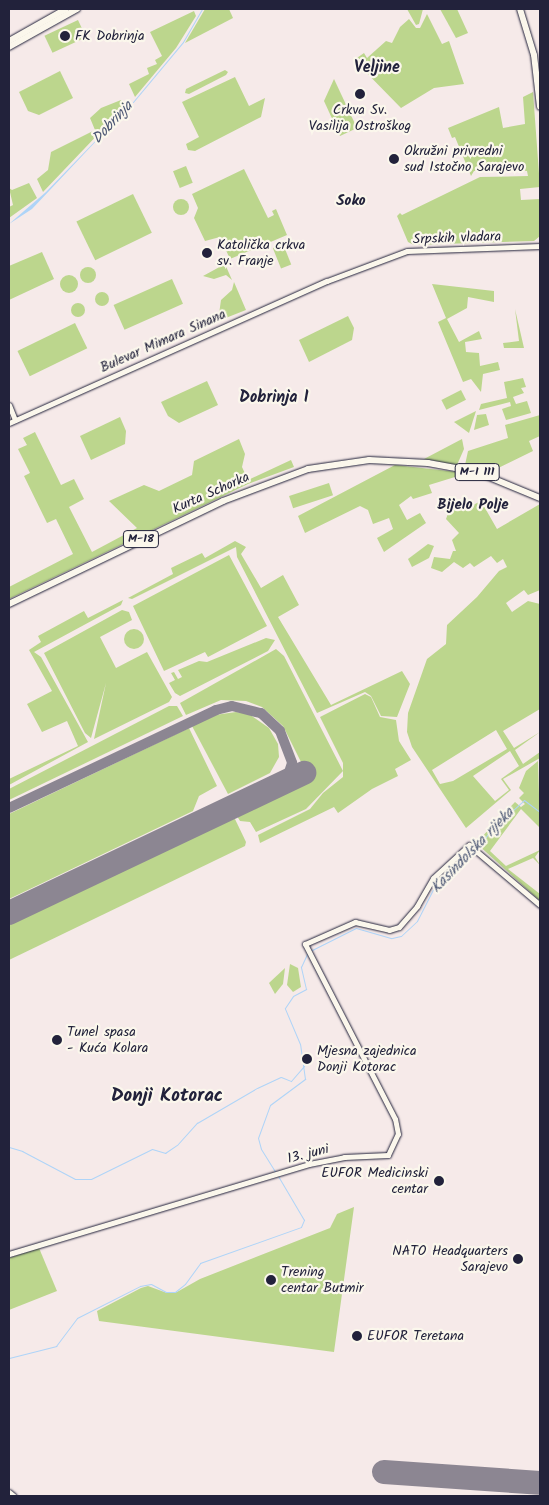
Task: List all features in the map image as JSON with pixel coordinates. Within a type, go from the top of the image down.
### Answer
[{"type":"main road","points":[[9,41],[66,9]]},
{"type":"main road","points":[[9,47],[77,9]]},
{"type":"main road","points":[[522,11],[534,55],[540,107]]},
{"type":"main road","name":"Kurta Schorka","points":[[9,604],[275,478],[301,470],[369,460],[409,462]]},
{"type":"main road","name":"M-I 111","points":[[409,462],[469,470],[540,498]]},
{"type":"street","name":"Srpskih vladara","points":[[327,281],[414,249],[532,247],[540,244]]},
{"type":"street","name":"Bulevar Mimara Sinana","points":[[9,423],[327,281]]},
{"type":"street","points":[[9,405],[15,420]]},
{"type":"street","name":"13. juni","points":[[9,1254],[327,1160],[388,1155],[398,1134],[395,1119],[305,947],[355,922],[389,930],[399,927],[417,906],[432,878],[465,847],[474,848],[540,905]]},
{"type":"street","points":[[9,1492],[14,1496]]},
{"type":"green space","points":[[205,9],[229,9],[233,18],[185,43]]},
{"type":"green space","points":[[407,9],[423,9],[419,24],[416,25]]},
{"type":"green space","points":[[440,9],[457,9],[468,33],[456,38]]},
{"type":"green space","points":[[194,11],[196,16],[176,48],[135,97],[129,84],[149,74],[147,68],[157,64],[155,60],[162,56],[150,32]]},
{"type":"green space","points":[[427,14],[442,44],[449,41],[464,84],[434,88],[401,108],[354,60],[364,53],[367,58],[386,41],[392,43],[400,27],[409,19],[416,28],[420,28]]},
{"type":"green space","name":"FK Dobrinja","points":[[78,20],[86,37],[52,53],[44,36]]},
{"type":"green space","points":[[225,70],[228,72],[226,75],[189,94],[185,93],[186,89]]},
{"type":"green space","points":[[60,71],[73,98],[39,115],[28,111],[19,92]]},
{"type":"green space","points":[[235,77],[249,106],[265,98],[261,117],[195,151],[188,150],[186,144],[199,137],[182,102]]},
{"type":"green space","points":[[334,79],[357,128],[340,136],[324,101]]},
{"type":"green space","points":[[533,92],[540,187],[520,189],[521,200],[540,199],[540,236],[534,241],[414,245],[408,242],[397,216],[400,213],[402,215],[480,177],[528,176],[527,171],[507,169],[474,171],[471,176],[455,137],[452,138],[448,128],[499,107],[503,128],[525,124],[523,97]]},
{"type":"green space","points":[[121,100],[125,106],[43,192],[37,179],[48,170],[51,152],[95,130],[90,118],[101,108]]},
{"type":"green space","points":[[186,166],[193,183],[180,188],[173,171]]},
{"type":"green space","points":[[244,169],[268,218],[274,215],[272,211],[276,209],[287,235],[230,259],[220,237],[205,241],[194,218],[198,208],[192,194]]},
{"type":"green space","points":[[29,183],[37,198],[9,218],[9,207],[13,205],[9,188],[12,190]]},
{"type":"green space","points":[[133,194],[152,233],[95,260],[76,222]]},
{"type":"green space","points":[[181,199],[189,207],[181,215],[173,207]]},
{"type":"green space","points":[[283,244],[291,264],[281,269],[273,248]]},
{"type":"green space","points":[[42,252],[54,279],[9,300],[9,266]]},
{"type":"green space","points":[[225,264],[232,280],[226,275],[214,279],[203,276]]},
{"type":"green space","points":[[85,267],[91,267],[96,272],[94,281],[85,283],[80,278],[80,272]]},
{"type":"green space","points":[[69,275],[75,278],[78,284],[75,290],[69,293],[63,290],[60,284],[63,278]]},
{"type":"green space","points":[[172,279],[183,304],[125,330],[114,305]]},
{"type":"green space","points":[[234,282],[246,310],[218,321],[221,300],[232,290]]},
{"type":"green space","points":[[432,284],[494,291],[494,302],[468,297],[467,308],[447,319],[459,342],[479,331],[482,339],[465,342],[466,352],[479,353],[480,366],[498,362],[500,370],[483,374],[481,392],[471,379],[463,382],[438,322],[446,318]]},
{"type":"green space","points":[[99,292],[105,292],[109,299],[105,306],[99,306],[95,302],[95,296]]},
{"type":"green space","points":[[75,303],[81,303],[85,310],[81,317],[75,317],[71,313],[71,307]]},
{"type":"green space","points":[[515,309],[524,348],[504,348],[503,343],[519,341]]},
{"type":"green space","points":[[348,316],[354,328],[352,340],[309,362],[299,340]]},
{"type":"green space","points":[[75,323],[87,348],[30,376],[17,351]]},
{"type":"green space","points":[[523,378],[526,387],[521,388],[524,393],[513,397],[516,404],[527,401],[531,413],[506,420],[502,409],[511,406],[510,402],[479,410],[481,404],[507,398],[504,382]]},
{"type":"green space","points":[[207,381],[218,405],[179,423],[168,416],[161,402]]},
{"type":"green space","points":[[461,390],[466,400],[446,410],[441,400]]},
{"type":"green space","points":[[476,411],[469,433],[454,422]]},
{"type":"green space","points":[[486,414],[489,425],[474,430],[477,415]]},
{"type":"green space","points":[[540,415],[540,436],[529,441],[533,451],[488,473],[465,465],[468,451],[508,438],[505,425]]},
{"type":"green space","points":[[120,417],[126,431],[125,444],[91,460],[80,436]]},
{"type":"green space","points":[[35,432],[61,485],[74,479],[84,499],[69,507],[92,552],[137,528],[109,501],[144,485],[159,491],[192,475],[194,461],[239,439],[245,454],[242,467],[248,480],[291,460],[294,467],[248,484],[9,599],[9,587],[73,554],[56,519],[47,523],[24,476],[30,473],[18,449],[27,445],[23,438]]},
{"type":"green space","points":[[462,439],[464,449],[457,465],[424,459]]},
{"type":"green space","points":[[395,465],[458,472],[455,477],[429,485],[432,493],[413,499],[411,496],[399,505],[407,520],[420,513],[426,523],[384,552],[377,538],[393,529],[389,518],[373,524],[368,510],[360,506],[305,533],[298,516]]},
{"type":"green space","points":[[329,483],[333,495],[293,508],[289,496]]},
{"type":"green space","points":[[481,501],[497,529],[540,504],[540,590],[528,595],[524,590],[506,603],[512,612],[528,601],[540,604],[540,709],[503,731],[514,748],[540,732],[515,750],[523,764],[540,752],[540,758],[503,779],[511,790],[466,828],[412,747],[407,732],[408,713],[427,659],[446,644],[447,625],[477,597],[499,571],[507,567],[503,559],[497,563],[491,556],[474,567],[470,563],[463,568],[454,562],[442,572],[431,568],[434,557],[450,559],[453,551],[456,551],[452,540],[459,533],[446,519],[452,503],[469,507]],"holes":[[[496,730],[507,749],[453,781],[440,784],[432,770]],[[510,751],[519,766],[501,779],[509,790],[495,801],[473,776]]]},
{"type":"green space","points":[[235,541],[246,547],[241,554],[261,588],[283,575],[299,605],[278,617],[331,705],[402,671],[410,684],[397,717],[381,716],[371,696],[365,692],[317,713],[237,557],[236,547],[132,599],[128,598],[173,574],[171,568],[202,553],[205,558]]},
{"type":"green space","points":[[428,544],[434,546],[429,558],[412,567],[408,559]]},
{"type":"green space","points":[[229,555],[267,626],[208,657],[205,652],[164,671],[133,606]]},
{"type":"green space","points":[[123,600],[121,605],[34,652],[41,657],[88,742],[9,785],[9,779],[78,746],[67,721],[42,732],[27,704],[52,691],[29,650],[41,642],[38,636],[84,611],[88,618]]},
{"type":"green space","points":[[122,610],[129,612],[132,620],[100,637],[116,668],[147,652],[172,697],[169,702],[94,739],[106,683],[91,738],[85,733],[44,653]]},
{"type":"green space","points":[[134,629],[141,632],[144,639],[141,646],[134,649],[127,646],[124,639],[127,632]]},
{"type":"green space","points":[[266,638],[275,640],[268,651],[180,696],[175,693],[169,683],[175,680],[171,673],[174,672],[178,679],[182,677],[178,670],[199,661],[207,662]]},
{"type":"green space","points":[[276,649],[284,656],[343,771],[306,809],[256,832],[250,822],[240,821],[237,816],[310,780],[283,726],[262,707],[246,701],[221,700],[186,715],[180,703]]},
{"type":"green space","points":[[365,694],[371,697],[380,717],[396,720],[399,741],[411,760],[395,769],[398,776],[372,789],[338,813],[334,807],[260,843],[258,835],[310,809],[323,793],[343,777],[343,763],[320,717]]},
{"type":"green space","points":[[169,706],[177,706],[183,716],[9,800],[9,789]]},
{"type":"green space","points":[[236,712],[249,714],[269,728],[278,744],[279,757],[270,773],[228,794],[192,726],[215,715]]},
{"type":"green space","points":[[189,728],[217,786],[199,796],[193,811],[9,899],[9,814]]},
{"type":"green space","points":[[538,761],[540,828],[521,809],[490,851],[506,866],[540,850],[535,857],[540,865],[533,858],[508,869],[540,894],[540,901],[476,843],[515,802],[521,807],[525,804],[519,798],[524,793],[519,788],[526,771]]},
{"type":"green space","points":[[234,817],[246,842],[245,846],[9,960],[9,925]]},
{"type":"green space","points":[[290,964],[298,968],[301,987],[293,992],[287,985]]},
{"type":"green space","points":[[285,968],[283,984],[275,994],[269,983]]},
{"type":"green space","name":"Trening centar Butmir","points":[[354,1207],[334,1352],[99,1321],[97,1311],[141,1288],[148,1286],[167,1293],[177,1292],[200,1279],[330,1228],[337,1214]]},
{"type":"green space","points":[[39,1248],[57,1291],[9,1310],[9,1258]]},
{"type":"water","name":"Dobrinja","points":[[134,101],[32,209],[9,224],[46,192]]},
{"type":"waterway","name":"Dobrinja","points":[[133,102],[183,42],[202,9]]},
{"type":"waterway","name":"Kasindolska rijeka","points":[[477,850],[489,832],[524,800],[540,812]]},
{"type":"waterway","name":"Kasindolska rijeka","points":[[312,950],[356,928],[392,938],[401,936],[417,921],[433,890],[474,853]]},
{"type":"waterway","name":"Kasindolska rijeka","points":[[276,1173],[261,1149],[258,1138],[270,1105],[305,1079],[300,1044],[285,1008],[293,996],[306,989],[301,967],[307,954]]},
{"type":"waterway","points":[[9,1147],[22,1151],[75,1179],[91,1179],[152,1149],[165,1153],[177,1145],[197,1123],[257,1088],[281,1077],[291,1081],[304,1066]]},
{"type":"waterway","name":"Kasindolska rijeka","points":[[9,1358],[56,1346],[77,1318],[140,1286],[151,1284],[166,1292],[175,1292],[185,1284],[200,1263],[301,1227],[304,1220],[278,1176]]},
{"type":"taxiway","points":[[9,808],[216,710],[232,706],[261,713],[280,731],[292,763],[288,775],[278,785]]},
{"type":"runway","points":[[9,913],[304,773]]},
{"type":"runway","points":[[384,1472],[540,1483]]},
{"type":"place","name":"FK Dobrinja","points":[[65,36]]},
{"type":"place","name":"Crkva Sv. Vasilija Ostroškog","points":[[360,94]]},
{"type":"place","name":"Okružni privredni sud Istočno Sarajevo","points":[[394,159]]},
{"type":"place","name":"Katolička crkva sv. Franje","points":[[207,253]]},
{"type":"place","name":"Tunel spasa - Kuća Kolara","points":[[57,1040]]},
{"type":"place","name":"Mjesna zajednica Donji Kotorac","points":[[307,1059]]},
{"type":"place","name":"EUFOR Medicinski centar","points":[[439,1181]]},
{"type":"place","name":"NATO Headquarters Sarajevo","points":[[518,1259]]},
{"type":"place","name":"Trening centar Butmir","points":[[271,1280]]},
{"type":"place","name":"EUFOR Teretana","points":[[357,1336]]},
{"type":"district","name":"Veljine","points":[[377,68]]},
{"type":"district","name":"Soko","points":[[351,202]]},
{"type":"district","name":"Dobrinja I","points":[[274,398]]},
{"type":"district","name":"Bijelo Polje","points":[[473,506]]},
{"type":"district","name":"Donji Kotorac","points":[[167,1097]]}]
